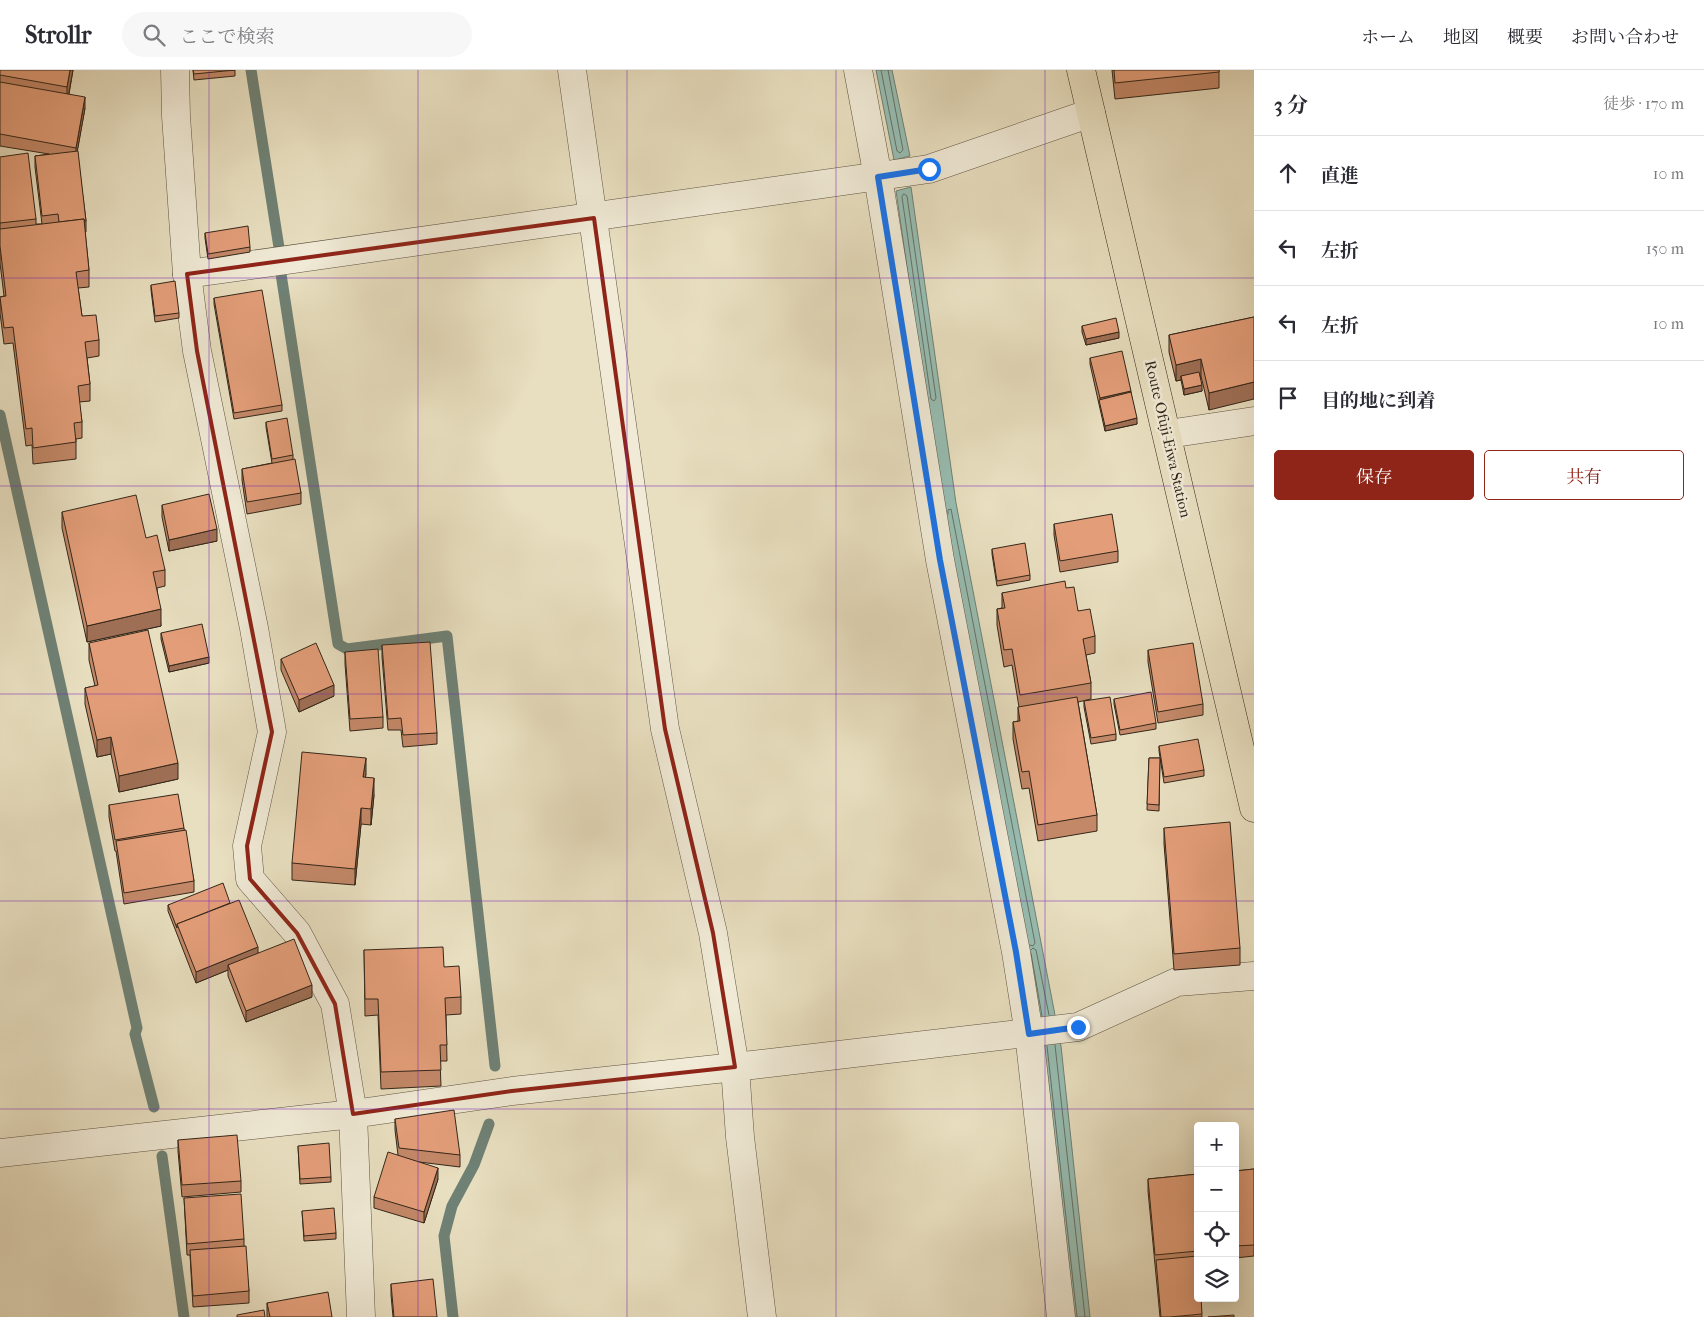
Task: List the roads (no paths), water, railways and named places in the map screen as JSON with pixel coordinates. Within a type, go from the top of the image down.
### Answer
[{"type":"main road","name":"Route Ofuji-Eiwa Station","points":[[1081,70],[1168,434],[1254,808]]},
{"type":"street","points":[[175,70],[176,116],[187,274],[197,351],[254,628],[272,732],[247,846],[250,878],[296,933],[335,1004],[352,1114],[361,1317]]},
{"type":"street","points":[[572,70],[665,729],[712,933],[735,1067],[740,1137],[762,1317]]},
{"type":"street","points":[[858,70],[878,177],[940,560],[1032,1033],[1061,1317]]},
{"type":"street","points":[[187,274],[594,218],[929,169],[1092,113]]},
{"type":"street","points":[[1168,434],[1254,421]]},
{"type":"street","points":[[0,1153],[352,1114],[512,1091],[1078,1027],[1177,982],[1254,976]]},
{"type":"water","points":[[876,70],[892,70],[910,156],[894,160]]},
{"type":"water","points":[[911,187],[956,503],[1061,1046],[1090,1317],[1072,1317],[949,556],[896,191]]},
{"type":"waterway","points":[[251,70],[280,254]]},
{"type":"waterway","points":[[281,274],[338,644],[347,649],[447,636],[495,1066]]},
{"type":"waterway","points":[[0,415],[137,1028],[135,1034],[154,1107]]},
{"type":"waterway","points":[[453,1317],[444,1236],[452,1206],[474,1165],[489,1124]]},
{"type":"waterway","points":[[162,1156],[184,1317]]}]
